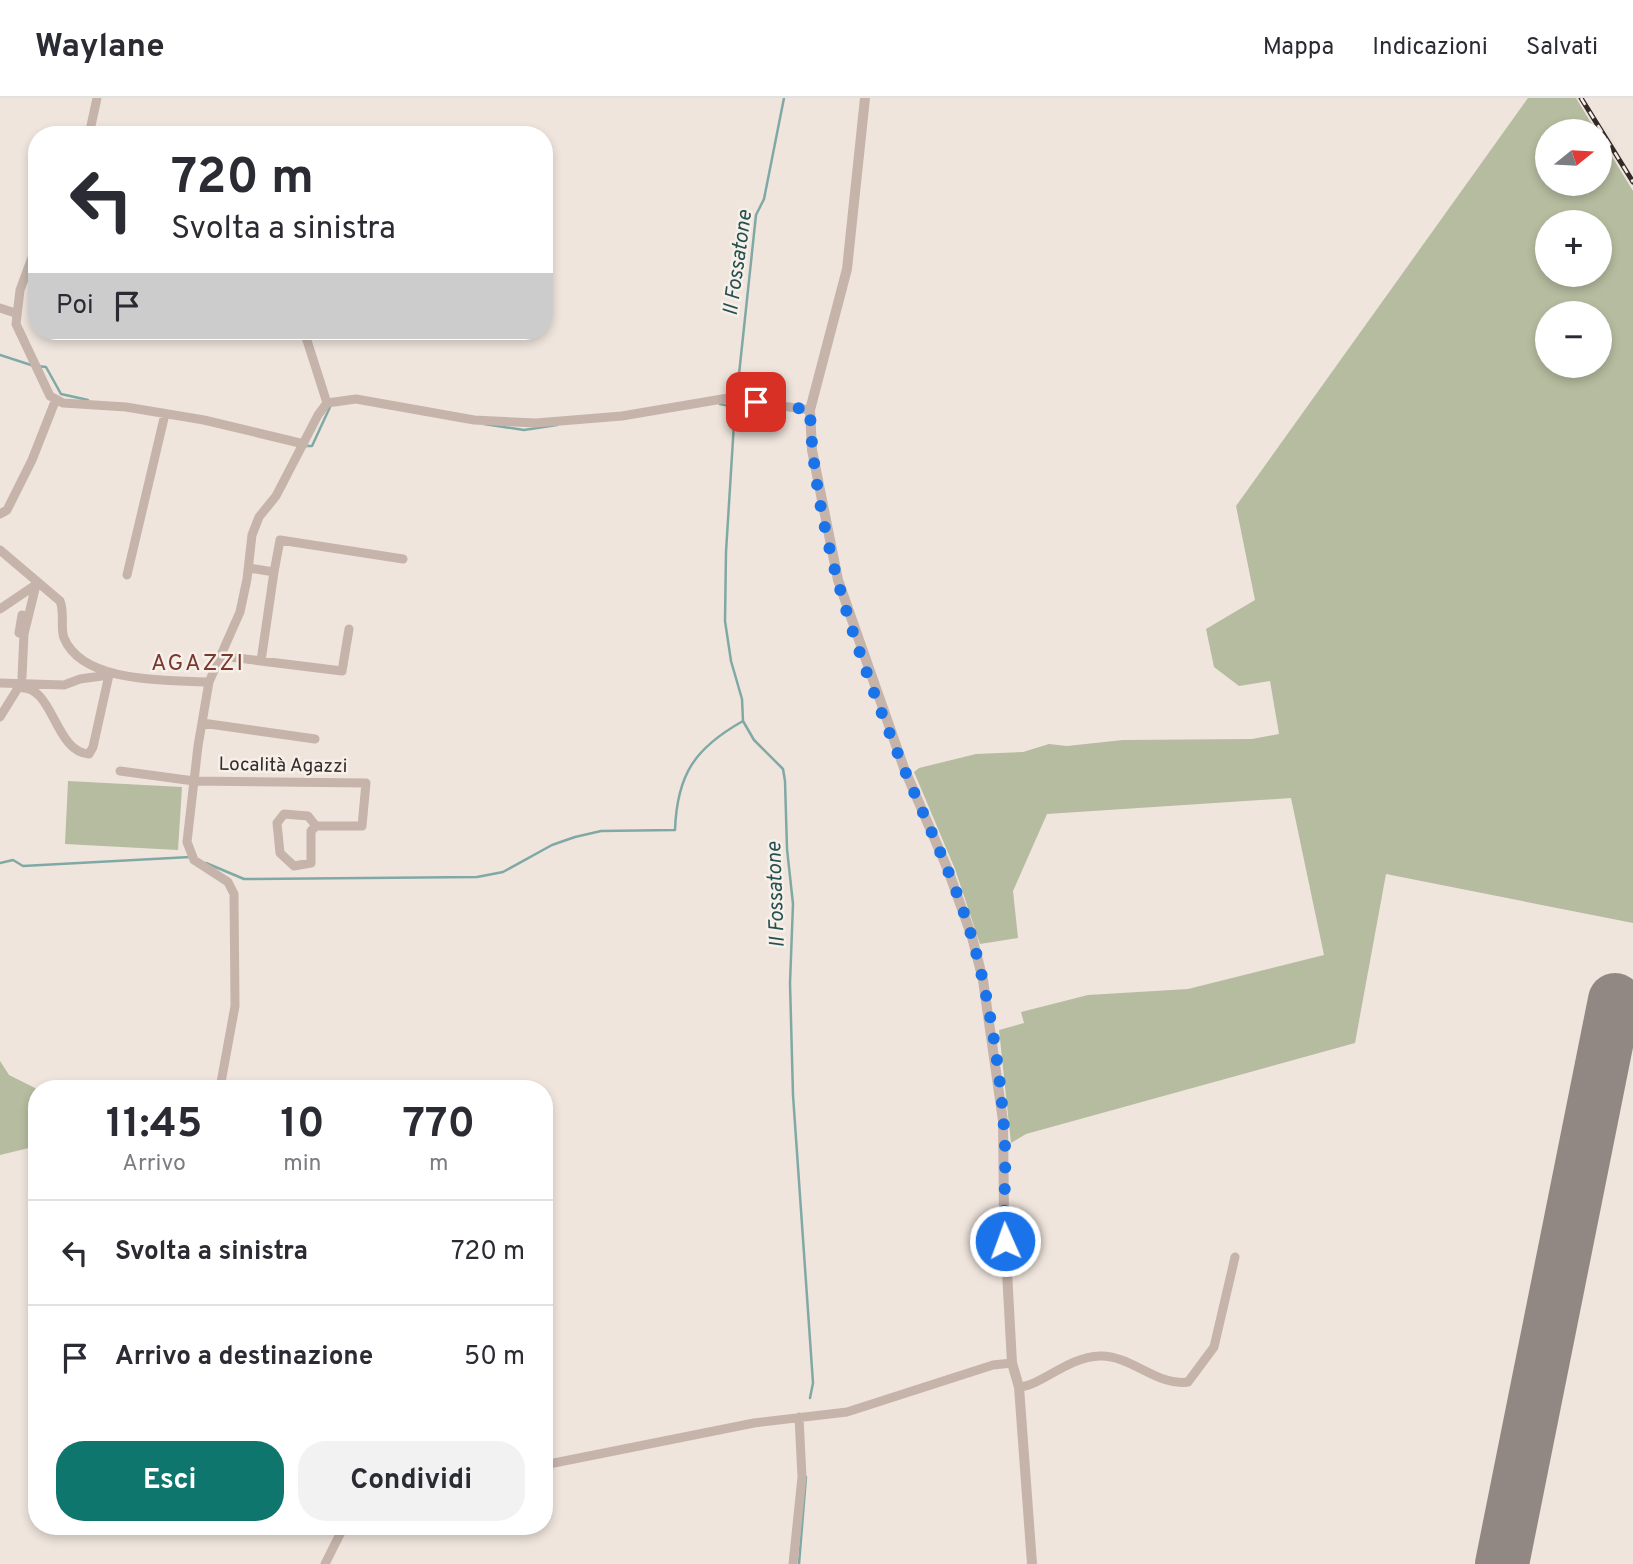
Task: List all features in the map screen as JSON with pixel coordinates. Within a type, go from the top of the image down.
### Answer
[{"type":"street","points":[[91,126],[97,98]]},
{"type":"street","points":[[865,98],[847,268],[810,410],[811,450],[838,580],[904,768],[952,881],[983,981],[1003,1121],[1003,1217],[1012,1363],[1019,1387],[1032,1564]]},
{"type":"street","points":[[28,262],[15,313],[16,324],[50,396],[62,403],[126,407],[304,444]]},
{"type":"street","points":[[0,308],[15,313]]},
{"type":"street","points":[[307,340],[327,404]]},
{"type":"street","points":[[221,1080],[235,1006],[234,894],[228,882],[194,860],[187,842],[202,723],[209,682],[240,612],[249,568],[252,535],[259,517],[276,496],[318,415],[327,404],[356,399],[474,420],[536,424],[622,416],[728,398],[810,410]]},
{"type":"street","points":[[0,514],[6,509],[32,460],[56,399]]},
{"type":"street","points":[[127,575],[165,414]]},
{"type":"street","points":[[261,660],[280,540],[403,559]]},
{"type":"street","points":[[0,550],[60,601],[64,610],[63,635],[68,645],[76,654],[109,675]]},
{"type":"street","points":[[249,568],[274,572]]},
{"type":"street","points":[[0,609],[30,591],[37,581]]},
{"type":"street","points":[[20,680],[24,634],[37,581]]},
{"type":"street","points":[[20,680],[22,615]]},
{"type":"street","points":[[221,656],[342,671],[349,629]]},
{"type":"street","points":[[2,715],[18,688],[27,687],[37,693],[71,747],[89,754],[93,747],[109,675]]},
{"type":"street","points":[[0,683],[20,680],[64,685],[80,678],[109,675],[209,682]]},
{"type":"street","name":"Località Agazzi","points":[[202,723],[315,739]]},
{"type":"street","points":[[120,771],[194,781]]},
{"type":"street","name":"Località Agazzi","points":[[194,781],[366,783],[362,827],[316,826]]},
{"type":"street","points":[[284,814],[308,816],[316,826],[311,831],[311,863],[294,866],[280,853],[277,823],[284,814]]},
{"type":"street","points":[[1019,1387],[1030,1386],[1061,1366],[1102,1356],[1113,1357],[1171,1381],[1188,1382],[1214,1346],[1235,1257]]},
{"type":"street","points":[[553,1463],[754,1423],[847,1412],[993,1365],[1012,1363]]},
{"type":"street","points":[[793,1564],[802,1477],[799,1418]]},
{"type":"street","points":[[325,1564],[340,1535]]},
{"type":"green space","points":[[1528,98],[1576,98],[1589,119],[1535,119],[1535,196],[1612,196],[1612,157],[1633,191],[1633,923],[1386,874],[1355,1043],[1026,1134],[1011,1143],[999,1030],[1024,1023],[1021,1012],[1088,995],[1188,989],[1324,955],[1291,798],[1047,814],[1013,891],[1018,938],[980,944],[955,869],[914,772],[919,768],[976,754],[1023,752],[1049,744],[1067,746],[1123,740],[1252,739],[1279,734],[1270,681],[1239,686],[1214,667],[1206,629],[1255,600],[1236,506]]},
{"type":"green space","points":[[68,781],[182,787],[178,850],[65,844]]},
{"type":"green space","points":[[0,1061],[9,1075],[28,1084],[28,1148],[0,1155]]},
{"type":"waterway","name":"Il Fossatone","points":[[737,393],[756,215],[764,199],[784,98]]},
{"type":"waterway","points":[[0,355],[31,365]]},
{"type":"waterway","points":[[37,366],[46,367],[61,394],[88,400]]},
{"type":"waterway","name":"Il Fossatone","points":[[720,404],[735,407],[726,552],[725,621],[731,661],[742,699],[743,721],[754,740],[783,769],[785,781],[787,849],[793,904],[790,983],[793,1095],[813,1383],[810,1398]]},
{"type":"waterway","points":[[306,446],[312,446],[330,407]]},
{"type":"waterway","points":[[484,424],[524,430],[557,425]]},
{"type":"waterway","points":[[206,863],[244,879],[477,877],[503,872],[552,845],[575,837],[601,831],[675,830],[680,793],[692,765],[712,742],[743,721]]},
{"type":"waterway","points":[[0,863],[13,860],[23,866],[190,857]]},
{"type":"waterway","name":"Il Fossatone","points":[[799,1564],[806,1477]]},
{"type":"taxiway","points":[[1611,1024],[1633,1028]]},
{"type":"runway","points":[[1502,1564],[1615,1000]]},
{"type":"railway","points":[[1581,98],[1633,182]]},
{"type":"district","name":"AGAZZI","points":[[198,662]]},
{"type":"route","points":[[756,402],[810,410],[811,450],[838,580],[904,768],[948,870],[972,937],[983,981],[1003,1121],[1005,1241]]}]
